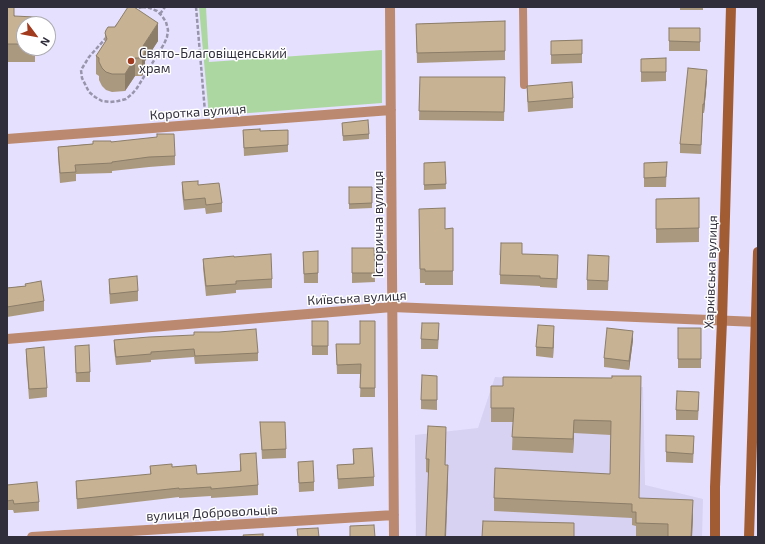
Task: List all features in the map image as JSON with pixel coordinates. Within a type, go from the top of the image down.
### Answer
[{"type":"street","name":"Історична вулиця","points":[[390,7],[394,537]]},
{"type":"street","name":"Харківська вулиця","points":[[715,537],[715,487],[722,321],[731,7]]},
{"type":"street","name":"Коротка вулиця","points":[[7,139],[391,110]]},
{"type":"street","points":[[749,537],[757,322],[758,252]]},
{"type":"street","name":"Київська вулиця","points":[[7,339],[392,307],[757,322]]},
{"type":"street","name":"вулиця Добровольців","points":[[32,537],[394,515]]},
{"type":"lane","points":[[523,7],[524,85]]},
{"type":"path","points":[[142,7],[150,8],[160,14],[166,22],[168,30],[167,37],[132,94],[126,99],[118,102],[102,101],[89,92],[82,78],[81,70],[88,57],[128,13],[142,7]]},
{"type":"path","points":[[160,14],[165,7]]},
{"type":"path","points":[[196,7],[206,124]]},
{"type":"shaded area","points":[[495,377],[643,387],[645,485],[703,499],[702,537],[416,537],[415,435],[478,428]]},
{"type":"green space","points":[[199,7],[206,7],[209,62],[382,50],[382,103],[209,116]]},
{"type":"building","points":[[7,7],[14,7],[14,16],[16,16],[16,44],[7,44]]},
{"type":"building","points":[[128,7],[134,7],[158,23],[143,46],[145,52],[142,58],[135,58],[125,74],[112,74],[106,72],[102,68],[99,58],[96,56],[107,39],[105,33],[106,30],[108,27],[115,27]]},
{"type":"building","points":[[505,21],[505,51],[417,53],[416,24]]},
{"type":"building","points":[[669,28],[700,28],[700,42],[669,41]]},
{"type":"building","points":[[582,40],[582,54],[551,55],[551,41]]},
{"type":"building","points":[[666,58],[666,72],[641,72],[641,59]]},
{"type":"building","points":[[688,68],[707,70],[703,104],[701,145],[680,144]]},
{"type":"building","points":[[420,77],[505,77],[504,112],[419,111]]},
{"type":"building","points":[[572,82],[573,98],[528,102],[527,86]]},
{"type":"building","points":[[368,120],[369,134],[343,136],[342,123]]},
{"type":"building","points":[[260,129],[260,131],[288,130],[288,145],[244,148],[243,130]]},
{"type":"building","points":[[157,134],[174,134],[175,156],[149,157],[112,163],[75,165],[76,172],[60,173],[58,147],[93,144],[93,141],[111,142],[157,137]]},
{"type":"building","points":[[445,162],[446,184],[424,185],[424,163]]},
{"type":"building","points":[[667,162],[666,177],[644,178],[644,163]]},
{"type":"building","points":[[198,181],[198,185],[219,183],[222,203],[206,205],[205,198],[184,200],[182,182]]},
{"type":"building","points":[[349,187],[372,187],[372,203],[349,204]]},
{"type":"building","points":[[699,198],[699,228],[656,229],[656,199]]},
{"type":"building","points":[[445,208],[445,229],[453,228],[453,271],[425,271],[425,269],[420,269],[419,209]]},
{"type":"building","points":[[501,243],[522,243],[522,254],[558,255],[557,279],[540,278],[540,276],[500,275]]},
{"type":"building","points":[[352,248],[374,248],[375,273],[352,273]]},
{"type":"building","points":[[318,251],[318,273],[304,274],[303,252]]},
{"type":"building","points":[[271,254],[272,279],[236,281],[236,284],[206,286],[203,259]]},
{"type":"building","points":[[588,255],[609,256],[608,281],[587,280]]},
{"type":"building","points":[[137,276],[138,291],[110,294],[109,279]]},
{"type":"building","points":[[41,281],[44,301],[7,307],[7,288],[26,286],[25,284]]},
{"type":"building","points":[[312,321],[328,321],[328,346],[312,346]]},
{"type":"building","points":[[360,321],[375,321],[375,388],[360,388],[361,364],[337,365],[336,344],[360,344]]},
{"type":"building","points":[[422,323],[439,323],[438,340],[421,339]]},
{"type":"building","points":[[538,325],[554,326],[553,348],[536,347]]},
{"type":"building","points":[[607,328],[633,331],[629,361],[604,358]]},
{"type":"building","points":[[678,328],[701,328],[701,359],[678,359]]},
{"type":"building","points":[[256,329],[258,353],[195,356],[194,349],[151,352],[151,354],[116,357],[114,340],[194,335],[194,332],[219,332]]},
{"type":"building","points":[[89,345],[90,372],[76,373],[75,346]]},
{"type":"building","points":[[44,347],[47,388],[29,389],[26,349]]},
{"type":"building","points":[[422,375],[437,376],[437,400],[421,400]]},
{"type":"building","points":[[612,376],[641,376],[639,498],[693,500],[691,537],[668,537],[668,524],[636,523],[636,512],[632,512],[632,504],[494,498],[495,468],[610,474],[611,421],[574,420],[573,439],[512,437],[514,408],[491,408],[491,386],[503,386],[503,377],[612,378]]},
{"type":"building","points":[[677,391],[699,392],[698,411],[676,410]]},
{"type":"building","points":[[260,422],[285,422],[286,449],[262,450]]},
{"type":"building","points":[[428,426],[446,427],[445,465],[448,465],[445,537],[426,537],[429,459],[426,459]]},
{"type":"building","points":[[666,435],[694,436],[693,454],[666,452]]},
{"type":"building","points":[[372,448],[374,477],[338,479],[337,465],[354,464],[353,449]]},
{"type":"building","points":[[256,453],[258,485],[211,489],[211,487],[179,488],[77,499],[76,481],[151,474],[150,466],[172,464],[172,467],[196,465],[197,474],[241,471],[240,454]]},
{"type":"building","points":[[313,461],[314,482],[299,483],[298,462]]},
{"type":"building","points":[[37,482],[39,502],[14,504],[13,500],[7,501],[7,485]]},
{"type":"building","points":[[483,521],[574,523],[574,537],[482,537]]},
{"type":"building","points":[[374,525],[375,537],[350,537],[350,526]]},
{"type":"building","points":[[318,528],[319,537],[298,537],[297,529]]},
{"type":"building","points":[[263,534],[263,537],[244,537],[243,535]]},
{"type":"place","name":"Свято-Благовіщенський храм","points":[[131,61]]}]
